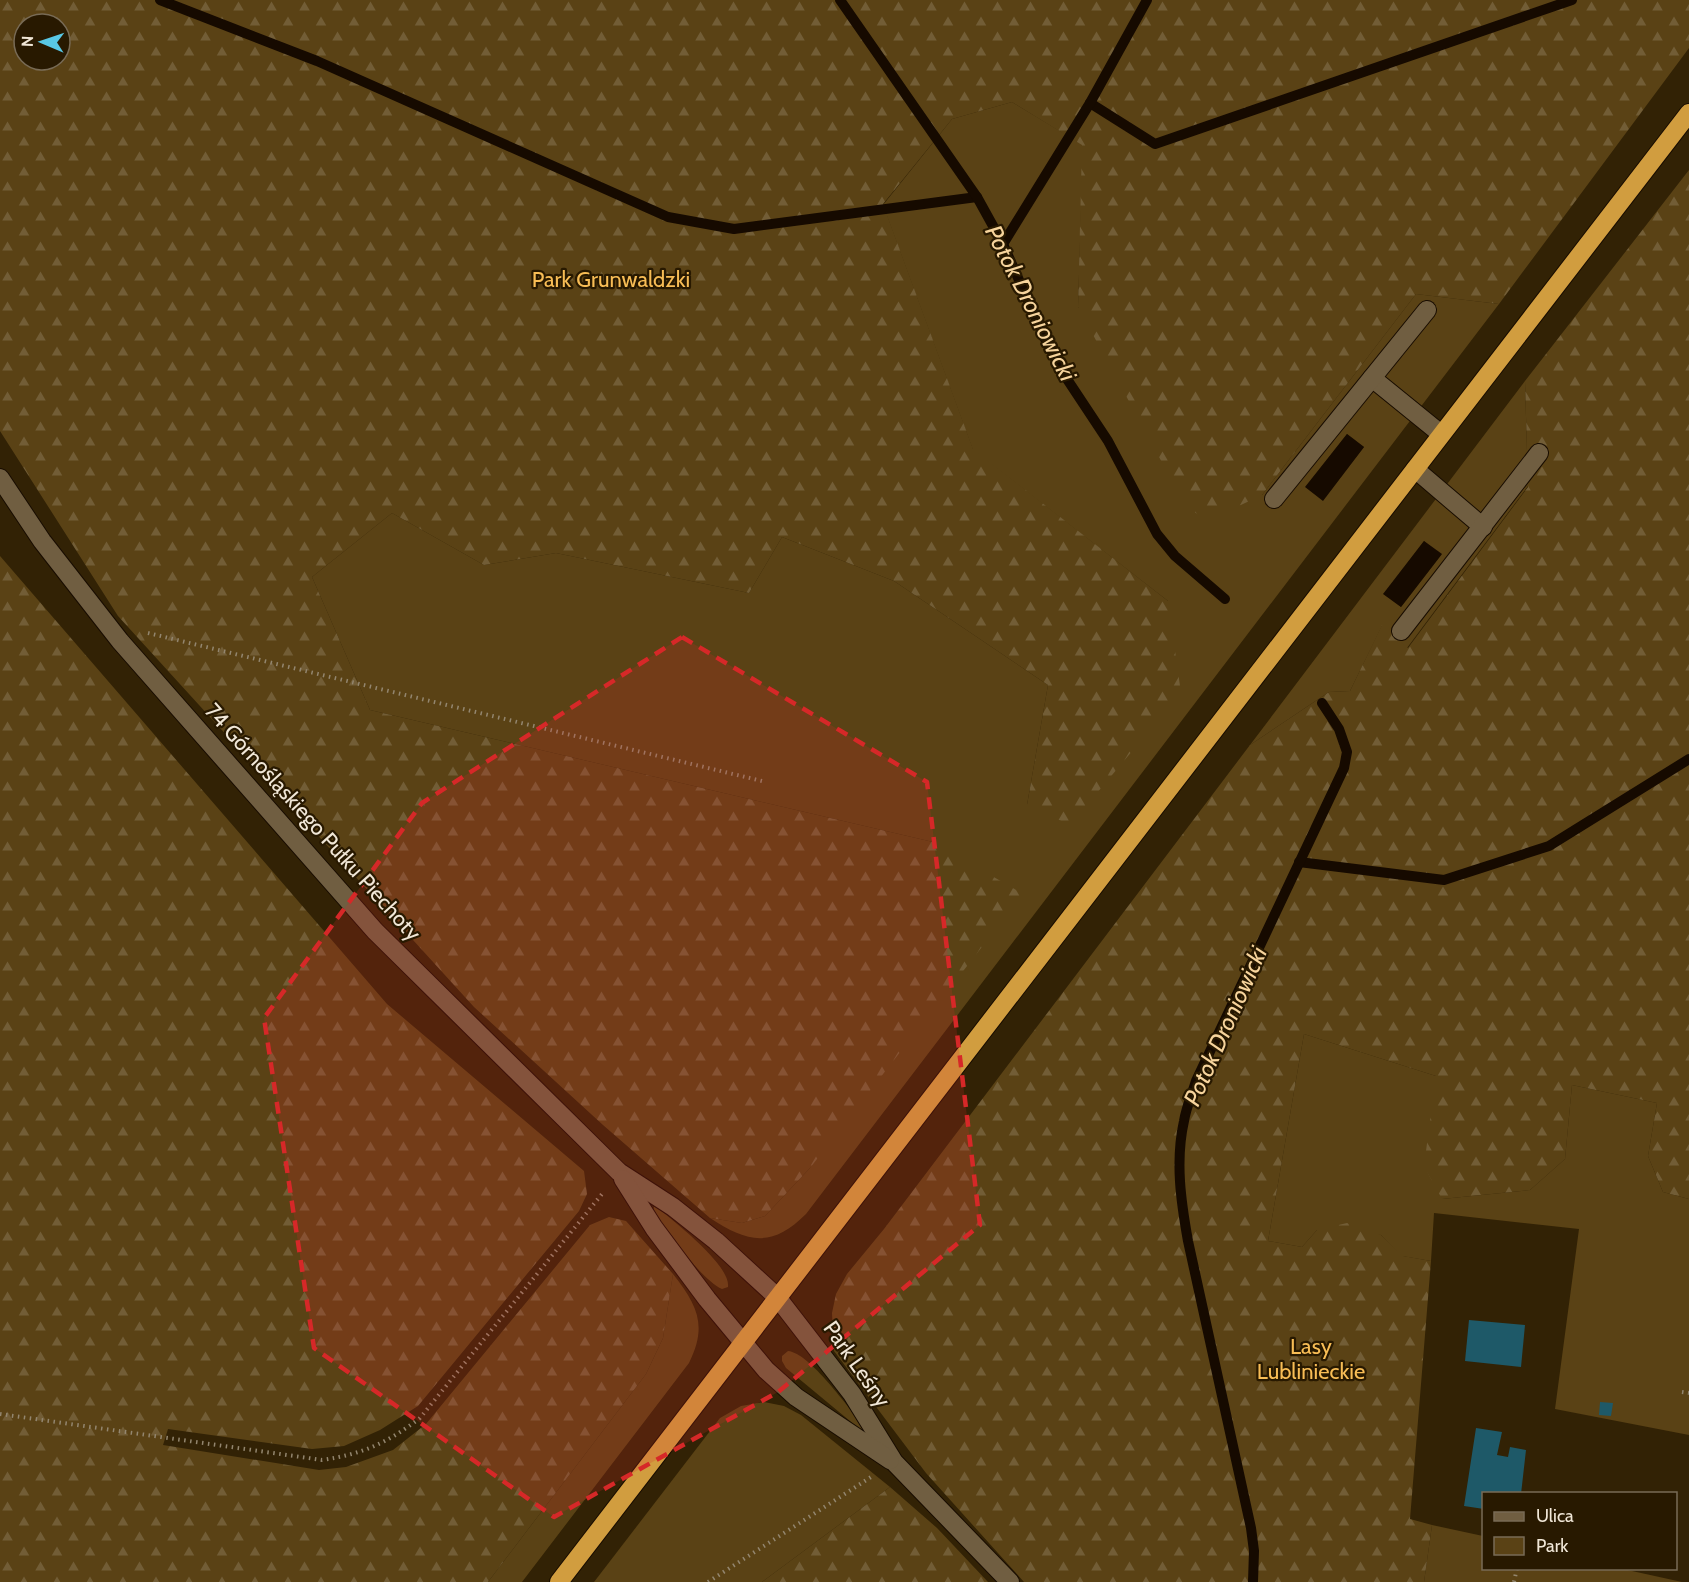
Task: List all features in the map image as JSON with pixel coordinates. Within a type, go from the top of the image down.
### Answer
[{"type":"highway","points":[[559,1582],[1689,113]]},
{"type":"street","points":[[1274,499],[1426,310]]},
{"type":"street","points":[[1372,378],[1441,434]]},
{"type":"street","points":[[1401,631],[1539,453]]},
{"type":"street","points":[[1415,469],[1483,527]]},
{"type":"street","name":"74 Górnośląskiego Pułku Piechoty","points":[[0,478],[42,540],[120,641],[375,931],[619,1172],[673,1207],[716,1241],[777,1297]]},
{"type":"street","name":"74 Górnośląskiego Pułku Piechoty","points":[[619,1172],[654,1228],[742,1343]]},
{"type":"street","name":"Park Leśny","points":[[777,1297],[852,1394],[894,1462],[1010,1582]]},
{"type":"street","name":"Park Leśny","points":[[742,1343],[766,1370],[796,1397],[894,1462]]},
{"type":"path","points":[[120,641],[139,630],[762,781]]},
{"type":"path","points":[[0,1414],[322,1460],[348,1456],[375,1447],[398,1435],[420,1418],[619,1172]]},
{"type":"path","points":[[1682,1392],[1689,1393]]},
{"type":"path","points":[[708,1582],[894,1462]]},
{"type":"highlighted area","points":[[682,637],[927,782],[980,1225],[778,1392],[554,1517],[314,1348],[264,1018],[422,803]]},
{"type":"green space","name":"Park Grunwaldzki","points":[[0,0],[1689,0],[1689,48],[1499,304],[1416,294],[1262,495],[1207,521],[1185,505],[1078,307],[1082,145],[1012,102],[952,119],[883,204],[973,449],[1168,601],[1181,693],[1070,825],[1027,805],[1048,685],[894,581],[782,537],[749,593],[556,553],[484,565],[392,513],[312,577],[370,710],[933,842],[1023,894],[810,1168],[765,1216],[742,1223],[710,1218],[603,1125],[474,1007],[118,616],[0,431]]},
{"type":"green space","points":[[1012,102],[1083,145],[1078,307],[1262,495],[1416,294],[1499,304],[806,1214],[794,1225],[771,1237],[748,1237],[710,1218],[742,1223],[765,1216],[810,1168],[933,842],[370,710],[312,577],[392,513],[484,565],[556,553],[749,593],[782,537],[894,581],[1048,685],[1027,805],[1168,601],[973,450],[883,205],[952,119]],"holes":[[[1347,434],[1364,447],[1323,500],[1306,487]]]},
{"type":"green space","name":"Lasy Lublinieckie","points":[[1689,170],[1689,1199],[1663,1192],[1648,1156],[1657,1103],[1572,1085],[1565,1159],[1530,1190],[1442,1199],[1424,1166],[1436,1076],[1304,1034],[1268,1241],[1302,1247],[1317,1230],[1347,1223],[1381,1235],[1403,1256],[1431,1261],[1410,1519],[1432,1525],[1424,1582],[1024,1582],[926,1473],[834,1351],[832,1313],[836,1294],[847,1274],[884,1229],[1250,745],[1329,692],[1350,691],[1382,625],[1408,648],[1528,487],[1525,381]]},
{"type":"green space","points":[[1525,381],[1528,486],[1407,648],[1382,626],[1350,691],[1329,692],[1250,745]],"holes":[[[1424,541],[1441,555],[1401,607],[1384,594]]]},
{"type":"green space","points":[[0,556],[387,1004],[584,1171],[587,1194],[579,1211],[418,1406],[380,1430],[344,1446],[312,1449],[168,1429],[163,1445],[319,1470],[346,1467],[393,1450],[426,1424],[590,1225],[609,1217],[626,1221],[673,1274],[663,1338],[646,1374],[488,1582],[0,1582]]},
{"type":"green space","points":[[1304,1034],[1436,1076],[1442,1199],[1530,1190],[1565,1159],[1572,1085],[1657,1103],[1648,1156],[1663,1192],[1689,1199],[1689,1435],[1555,1409],[1579,1229],[1434,1213],[1431,1261],[1402,1256],[1381,1235],[1317,1230],[1302,1247],[1268,1241]]},
{"type":"green space","points":[[654,1207],[657,1207],[700,1244],[720,1267],[728,1287],[722,1289],[713,1284],[694,1265],[653,1211]]},
{"type":"green space","points":[[673,1274],[694,1306],[699,1326],[695,1350],[689,1363],[522,1582],[488,1582],[646,1374],[663,1338]]},
{"type":"green space","points":[[788,1351],[797,1354],[817,1371],[864,1426],[862,1431],[786,1368],[782,1356]]},
{"type":"green space","points":[[764,1402],[784,1406],[801,1415],[890,1487],[762,1582],[594,1582],[720,1418],[741,1406]]},
{"type":"green space","points":[[890,1487],[937,1528],[988,1582],[762,1582]]},
{"type":"green space","points":[[1432,1525],[1482,1536],[1482,1570],[1628,1570],[1682,1582],[1424,1582]]},
{"type":"shaded area","points":[[1347,434],[1364,447],[1323,501],[1305,487]]},
{"type":"shaded area","points":[[1424,541],[1442,554],[1401,607],[1383,594]]},
{"type":"building","points":[[1469,1320],[1525,1325],[1521,1367],[1465,1361]]},
{"type":"building","points":[[1600,1402],[1613,1403],[1611,1416],[1599,1415]]},
{"type":"building","points":[[1476,1428],[1502,1432],[1497,1455],[1508,1457],[1510,1447],[1526,1450],[1521,1492],[1482,1492],[1482,1509],[1464,1506]]},
{"type":"waterway","points":[[160,0],[317,61],[668,217],[734,229],[977,197]]},
{"type":"waterway","name":"Potok Droniowicki","points":[[840,0],[977,197],[1003,244],[1061,370],[1108,441],[1157,534],[1175,556],[1225,599]]},
{"type":"waterway","points":[[1003,244],[1090,103],[1147,0]]},
{"type":"waterway","points":[[1090,103],[1155,144],[1572,0]]},
{"type":"waterway","name":"Potok Droniowicki","points":[[1253,1582],[1254,1551],[1251,1528],[1188,1241],[1181,1196],[1179,1166],[1181,1136],[1196,1081],[1344,768],[1347,752],[1339,729],[1322,703]]},
{"type":"waterway","points":[[1299,862],[1444,880],[1549,846],[1689,759]]}]
